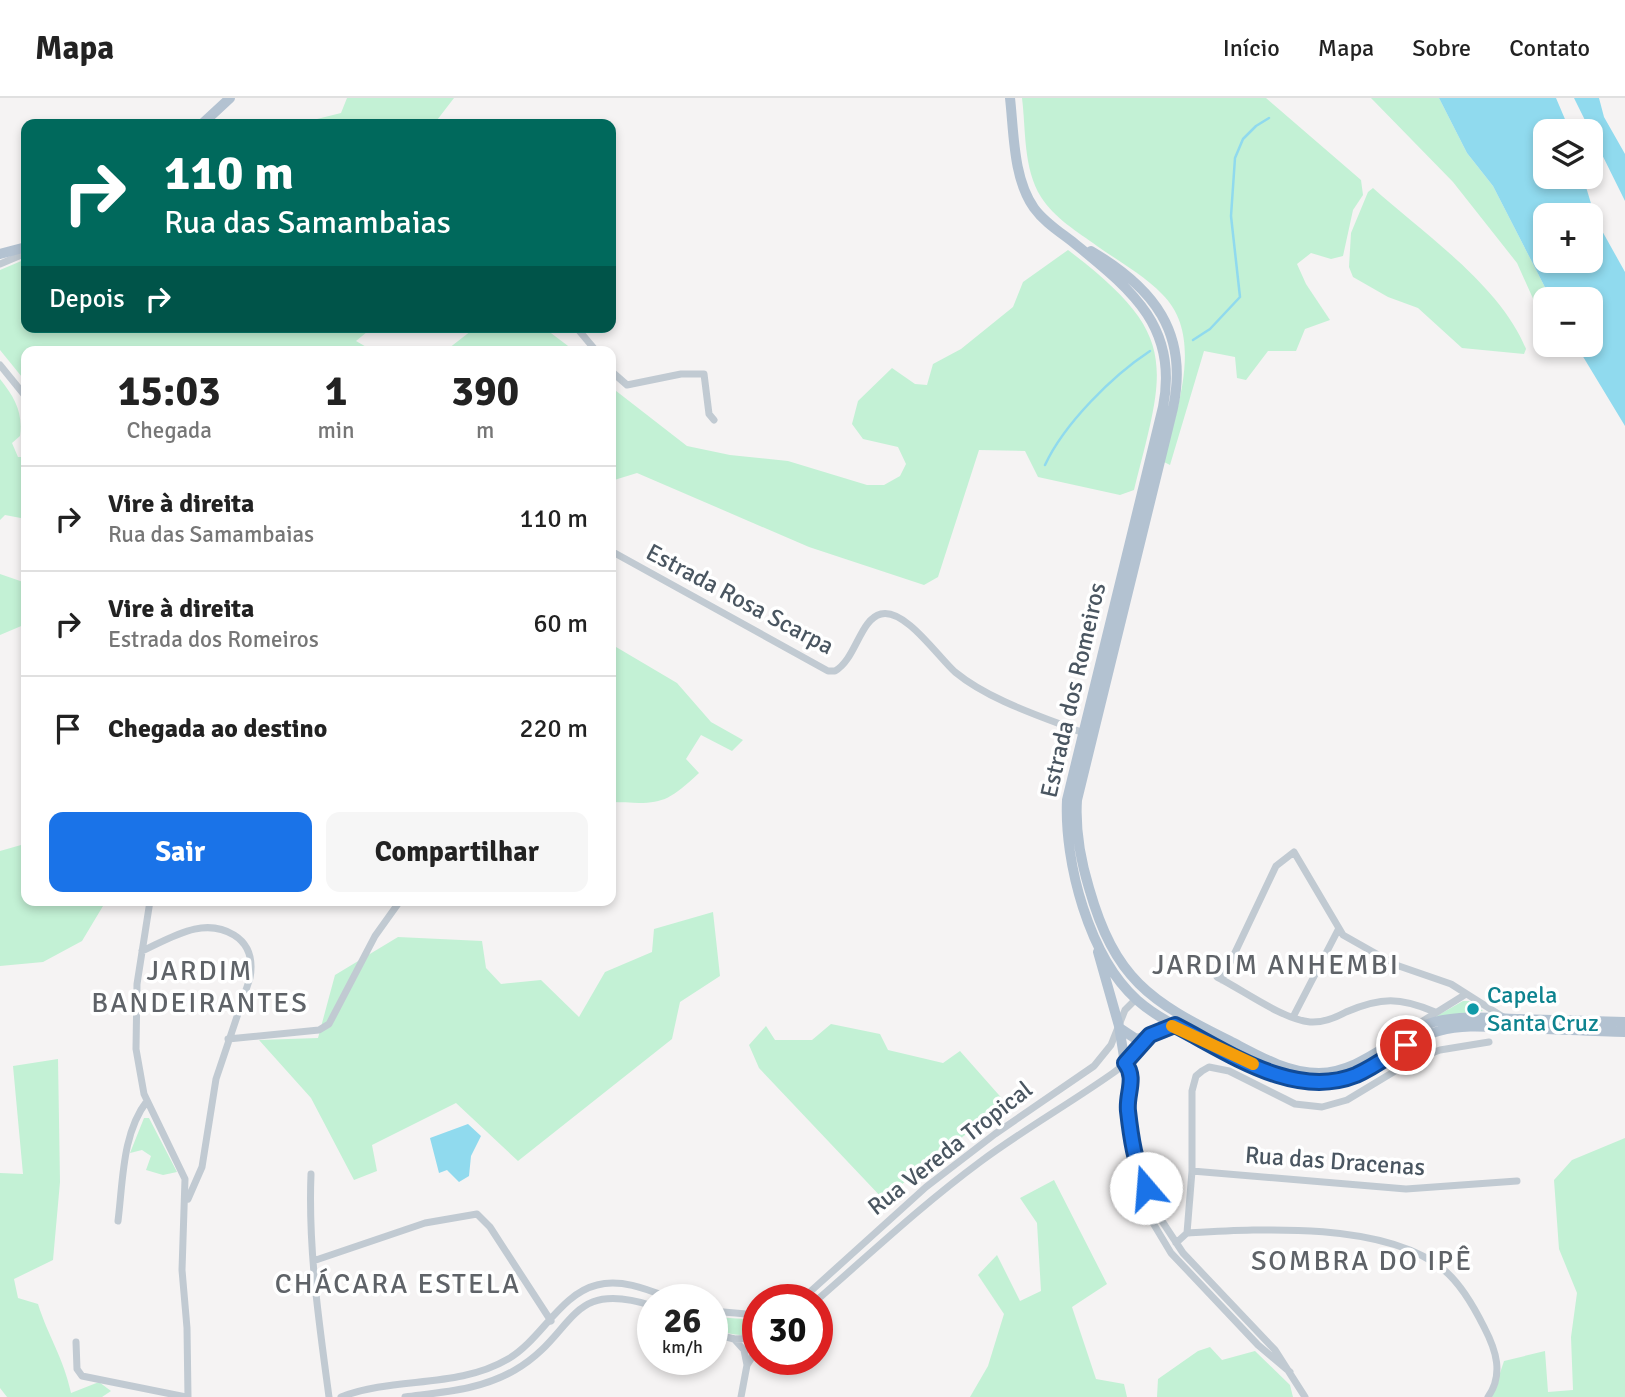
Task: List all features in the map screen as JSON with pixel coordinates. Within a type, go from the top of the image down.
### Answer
[{"type":"main road","points":[[207,119],[230,98]]},
{"type":"main road","name":"Estrada dos Romeiros","points":[[1010,98],[1019,170],[1027,196],[1043,218],[1122,284],[1143,306],[1161,341],[1167,381],[1069,782],[1066,827],[1074,869],[1093,934],[1114,973],[1136,999],[1268,1071],[1312,1082],[1354,1075],[1417,1039],[1451,1028],[1625,1032]]},
{"type":"main road","name":"Estrada dos Romeiros","points":[[1063,234],[1103,258],[1143,290],[1166,321],[1177,354],[1178,381],[1173,408],[1080,775],[1076,816],[1083,867],[1106,939],[1136,982],[1176,1020],[1272,1062],[1303,1072],[1342,1069],[1360,1062],[1402,1037],[1449,1019],[1625,1022]]},
{"type":"main road","points":[[0,254],[21,248]]},
{"type":"main road","points":[[1093,934],[1119,1026],[1125,1063]]},
{"type":"main road","points":[[1119,1026],[1131,1038],[1150,1035]]},
{"type":"street","points":[[0,264],[21,255]]},
{"type":"street","points":[[0,365],[21,391]]},
{"type":"street","points":[[616,375],[627,385],[681,374],[704,374],[709,414],[714,420]]},
{"type":"street","name":"Estrada Rosa Scarpa","points":[[616,554],[828,671],[835,671],[844,665],[869,621],[881,614],[893,615],[907,623],[968,681],[1081,732]]},
{"type":"street","points":[[1434,1012],[1397,999],[1359,1007],[1318,1022],[1293,1017],[1220,978],[1276,866],[1292,852],[1298,856],[1338,930],[1396,965],[1443,980],[1504,1018]]},
{"type":"street","points":[[76,1342],[77,1369],[82,1376],[187,1397],[187,1328],[182,1270],[186,1203],[181,1166],[147,1101],[141,1082],[135,1035],[142,951],[149,906]]},
{"type":"street","points":[[228,1038],[318,1030],[330,1024],[375,936],[396,906]]},
{"type":"street","points":[[142,951],[198,928],[213,926],[234,936],[245,945],[252,962],[250,978],[228,1038],[210,1105],[200,1174],[186,1203]]},
{"type":"street","points":[[1293,1017],[1338,930]]},
{"type":"street","points":[[144,937],[164,941]]},
{"type":"street","points":[[1402,1037],[1434,1012],[1466,994]]},
{"type":"street","name":"Rua Vereda Tropical","points":[[818,1284],[869,1236],[960,1160],[1094,1066],[1111,1045],[1125,1010],[1136,999]]},
{"type":"street","points":[[1150,1035],[1176,1020]]},
{"type":"street","name":"Rua Vereda Tropical","points":[[833,1285],[895,1229],[960,1177],[1034,1123],[1125,1063],[1150,1035]]},
{"type":"street","points":[[1187,1233],[1192,1171],[1194,1082],[1196,1076],[1209,1067],[1229,1071],[1295,1104],[1322,1107],[1347,1100],[1415,1059],[1440,1050],[1489,1042]]},
{"type":"street","points":[[1125,1063],[1131,1071],[1128,1112],[1150,1218],[1171,1253],[1258,1345],[1290,1372]]},
{"type":"street","points":[[118,1221],[130,1140],[137,1117],[147,1101]]},
{"type":"street","name":"Rua das Dracenas","points":[[1192,1171],[1406,1189],[1517,1181]]},
{"type":"street","points":[[1139,1172],[1158,1215],[1176,1242],[1197,1268],[1269,1342],[1305,1397]]},
{"type":"street","points":[[311,1174],[313,1261],[329,1397]]},
{"type":"street","points":[[313,1261],[425,1223],[477,1214],[490,1227],[551,1321]]},
{"type":"street","points":[[1176,1242],[1187,1233],[1260,1229],[1339,1234],[1399,1247],[1428,1259],[1452,1278],[1475,1310],[1491,1342],[1497,1357],[1497,1372],[1488,1397]]},
{"type":"street","points":[[1191,1274],[1197,1268]]},
{"type":"street","points":[[341,1397],[378,1387],[463,1376],[486,1369],[527,1345],[573,1297],[604,1284],[627,1284],[637,1287]]},
{"type":"street","points":[[405,1397],[465,1389],[504,1376],[536,1355],[582,1307],[593,1300],[618,1296],[637,1301]]},
{"type":"street","points":[[728,1337],[742,1339]]},
{"type":"street","points":[[734,1339],[742,1348]]},
{"type":"street","points":[[741,1397],[745,1375]]},
{"type":"green space","points":[[347,98],[454,98],[438,119],[317,119],[341,113]]},
{"type":"green space","points":[[1022,98],[1266,98],[1361,180],[1363,195],[1353,210],[1343,256],[1331,259],[1311,253],[1297,264],[1306,284],[1330,320],[1305,329],[1296,351],[1268,351],[1246,380],[1237,378],[1235,357],[1204,351],[1170,465],[1164,462],[1180,398],[1185,353],[1182,331],[1175,312],[1162,294],[1147,281],[1074,230],[1046,205],[1035,186],[1028,161]]},
{"type":"green space","points":[[1371,98],[1439,98],[1467,153],[1493,186],[1533,264],[1533,273],[1538,273],[1545,287],[1533,287],[1533,299],[1517,263],[1453,182]]},
{"type":"green space","points":[[1373,188],[1479,282],[1514,326],[1526,349],[1524,354],[1462,348],[1418,308],[1388,297],[1353,277],[1349,267],[1351,233],[1368,192]]},
{"type":"green space","points":[[1068,250],[1130,306],[1147,330],[1155,355],[1157,381],[1153,411],[1134,490],[1120,495],[1038,477],[1025,451],[979,450],[938,577],[924,585],[809,547],[637,473],[616,479],[616,391],[687,446],[730,455],[788,461],[867,485],[884,485],[900,476],[906,464],[898,447],[863,439],[852,424],[858,401],[892,368],[915,384],[927,385],[933,364],[961,349],[1013,307],[1023,282]]},
{"type":"green space","points":[[21,261],[21,333],[366,333],[356,341],[365,346],[21,346],[21,376],[0,350],[0,270]]},
{"type":"green space","points":[[468,333],[551,333],[568,346],[452,346]]},
{"type":"green space","points":[[0,379],[14,399],[19,412],[20,436],[12,443],[18,457],[21,457],[21,518],[5,515],[0,520]]},
{"type":"green space","points":[[0,574],[21,581],[21,626],[0,635]]},
{"type":"green space","points":[[616,647],[677,683],[711,722],[743,740],[732,751],[701,735],[686,759],[699,773],[668,797],[660,801],[616,802]]},
{"type":"green space","points":[[21,845],[21,906],[103,906],[82,941],[43,962],[0,966],[0,851]]},
{"type":"green space","points":[[713,912],[720,976],[680,1002],[672,1039],[518,1161],[456,1103],[372,1145],[377,1171],[354,1180],[311,1098],[259,1040],[318,1038],[335,975],[398,937],[482,941],[486,968],[501,984],[541,980],[579,1017],[605,972],[652,952],[654,929]]},
{"type":"green space","points":[[1463,1001],[1471,1001],[1483,1011],[1435,1017]]},
{"type":"green space","points":[[831,1024],[880,1034],[888,1050],[943,1063],[960,1051],[1006,1103],[883,1199],[759,1068],[749,1045],[766,1026],[775,1040],[812,1040]]},
{"type":"green space","points":[[58,1059],[60,1182],[53,1260],[14,1279],[18,1298],[38,1304],[71,1393],[99,1382],[111,1391],[102,1397],[7,1397],[0,1388],[0,1173],[23,1174],[13,1066]]},
{"type":"green space","points":[[144,1118],[149,1118],[177,1172],[163,1175],[146,1170],[151,1156],[142,1150],[130,1153]]},
{"type":"green space","points":[[1625,1138],[1625,1397],[1492,1397],[1504,1361],[1545,1351],[1548,1392],[1573,1390],[1571,1337],[1577,1293],[1559,1249],[1554,1180],[1572,1160]]},
{"type":"green space","points":[[1054,1180],[1107,1284],[1072,1307],[1096,1379],[1124,1384],[1127,1397],[970,1397],[988,1366],[1004,1314],[978,1275],[997,1255],[1020,1301],[1041,1291],[1037,1223],[1020,1198]]},
{"type":"green space","points":[[728,1318],[742,1319],[742,1335],[728,1333]]},
{"type":"green space","points":[[1210,1347],[1222,1360],[1255,1351],[1290,1385],[1293,1397],[1157,1397],[1158,1379],[1198,1351]]},
{"type":"water","points":[[1439,98],[1556,98],[1565,119],[1533,119],[1533,189],[1587,189],[1591,203],[1533,203],[1533,264],[1493,186],[1467,153]]},
{"type":"water","points":[[1574,98],[1599,98],[1604,117],[1625,154],[1625,201],[1603,157],[1603,119],[1584,119]]},
{"type":"water","points":[[1603,233],[1625,272],[1625,426],[1583,357],[1603,357],[1603,287],[1545,287],[1538,273],[1603,273]]},
{"type":"water","points":[[468,1124],[481,1136],[471,1156],[469,1176],[459,1182],[447,1170],[439,1173],[430,1138]]},
{"type":"waterway","points":[[1193,340],[1210,329],[1240,297],[1231,216],[1235,158],[1243,139],[1269,118]]},
{"type":"waterway","points":[[1045,465],[1064,433],[1090,402],[1150,351]]},
{"type":"slow traffic","points":[[1172,1026],[1175,1025],[1253,1064]]},
{"type":"place","name":"Capela Santa Cruz","points":[[1473,1009]]},
{"type":"district","name":"JARDIM ANHEMBI","points":[[1276,964]]},
{"type":"district","name":"JARDIM BANDEIRANTES","points":[[200,986]]},
{"type":"district","name":"SOMBRA DO IPÊ","points":[[1362,1260]]},
{"type":"district","name":"CHÁCARA ESTELA","points":[[398,1283]]},
{"type":"route","points":[[1146,1188],[1139,1172],[1131,1135],[1128,1105],[1131,1071],[1125,1063],[1150,1035],[1175,1025],[1268,1071],[1291,1079],[1312,1082],[1334,1081],[1354,1075],[1406,1045]]}]
